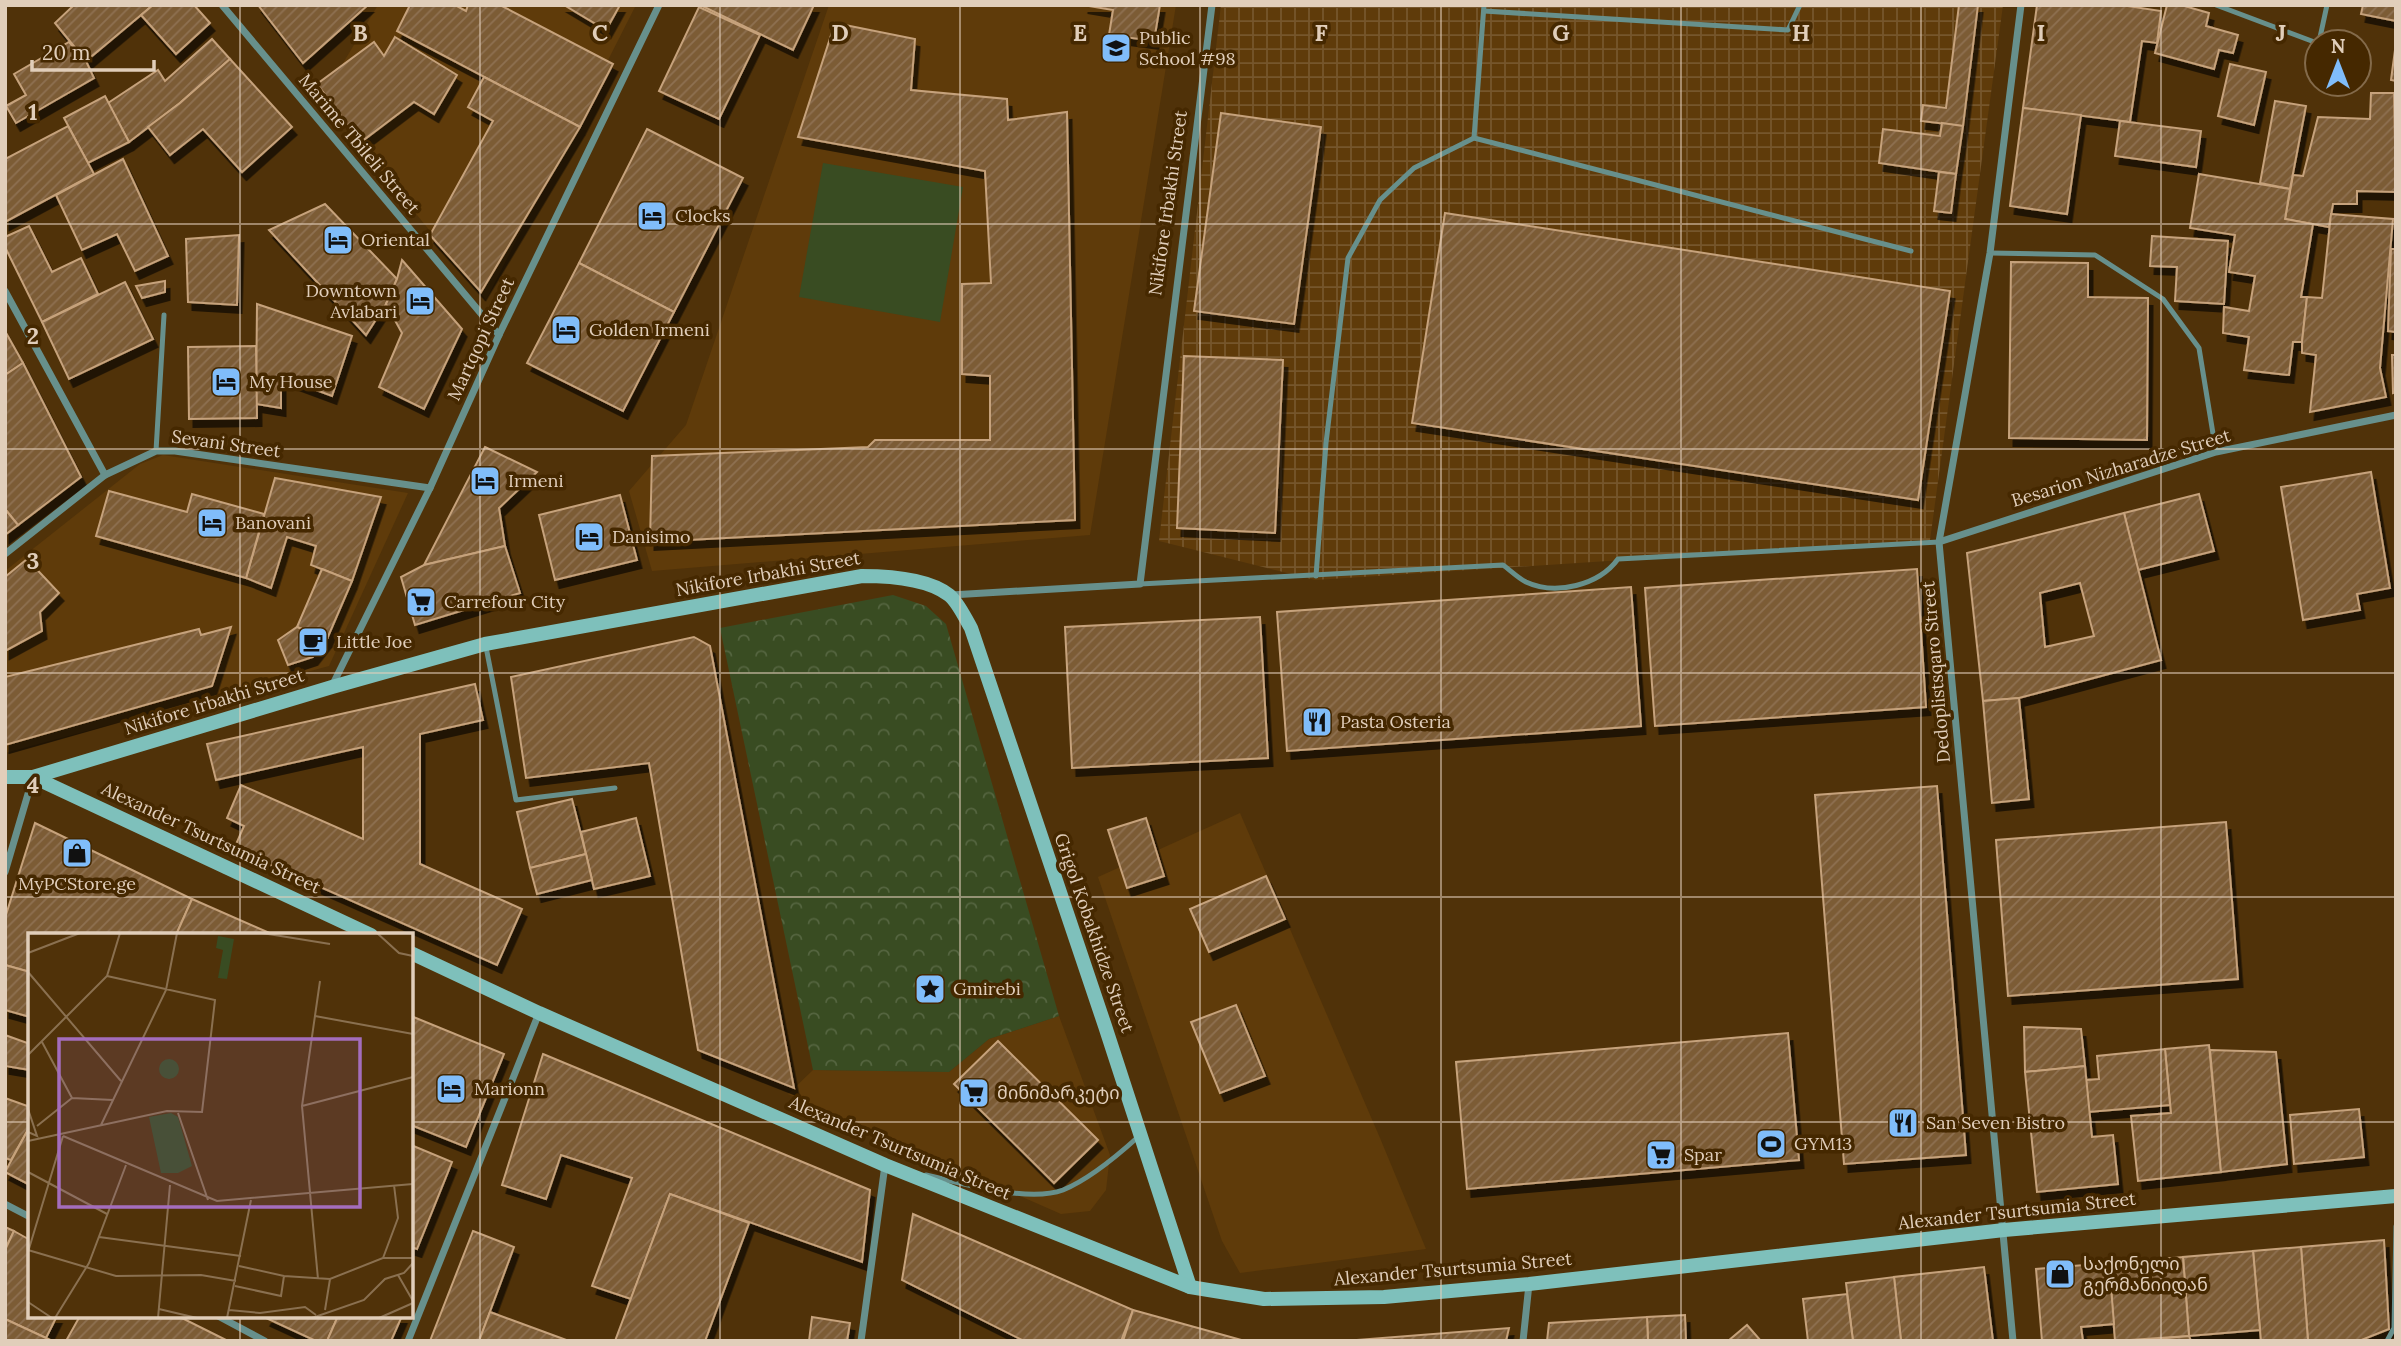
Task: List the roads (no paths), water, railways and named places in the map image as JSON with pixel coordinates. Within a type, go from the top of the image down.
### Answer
[{"type":"street","name":"Marime Tbileli Street","points":[[222,5],[499,335]]},
{"type":"street","name":"Martqopi Street","points":[[332,687],[430,488],[499,335],[659,5]]},
{"type":"street","name":"Nikifore Irbakhi Street","points":[[5,777],[33,777],[485,644],[862,576],[899,576],[950,595],[1140,584],[1212,5]]},
{"type":"street","name":"Dedoplistsqaro Street","points":[[2013,1341],[1939,542],[1990,253],[2021,5]]},
{"type":"street","points":[[5,291],[105,475]]},
{"type":"street","name":"Besarion Nizharadze Street","points":[[1939,542],[2216,452],[2396,415]]},
{"type":"street","name":"Sevani Street","points":[[5,554],[105,475],[156,451],[175,451],[430,488]]},
{"type":"street","name":"Grigol Kobakhidze Street","points":[[950,595],[971,628],[1190,1287]]},
{"type":"street","points":[[5,872],[33,777]]},
{"type":"street","name":"Alexander Tsurtsumia Street","points":[[33,777],[367,933]]},
{"type":"street","name":"Alexander Tsurtsumia Street","points":[[413,954],[539,1013],[885,1165],[1190,1287],[1264,1299],[1384,1297],[1529,1284],[2004,1230],[2396,1196]]},
{"type":"street","points":[[408,1341],[539,1013]]},
{"type":"street","points":[[861,1341],[885,1165]]},
{"type":"street","points":[[5,1204],[28,1216]]},
{"type":"street","points":[[1523,1341],[1529,1284]]},
{"type":"street","points":[[222,1318],[265,1341]]},
{"type":"lane","points":[[1474,138],[1484,8],[1788,30],[1800,5]]},
{"type":"lane","points":[[2216,5],[2303,37]]},
{"type":"lane","points":[[2321,28],[2327,5]]},
{"type":"lane","points":[[1316,576],[1326,443],[1348,258],[1380,200],[1413,168],[1474,138],[1911,251]]},
{"type":"lane","points":[[1990,253],[2095,255],[2163,299],[2199,348],[2216,452]]},
{"type":"lane","points":[[156,451],[164,315]]},
{"type":"lane","points":[[1140,584],[1503,565],[1527,582],[1560,589],[1591,581],[1609,571],[1618,559],[1939,542]]},
{"type":"lane","points":[[485,644],[516,800],[615,788]]},
{"type":"lane","points":[[885,1165],[978,1187],[1041,1193],[1062,1190],[1085,1177],[1140,1135]]},
{"type":"lane","points":[[2387,1341],[2394,1328],[2396,1226]]},
{"type":"place","name":"Public School #98","points":[[1116,48]]},
{"type":"place","name":"Clocks","points":[[652,216]]},
{"type":"place","name":"Oriental","points":[[338,240]]},
{"type":"place","name":"Downtown Avlabari","points":[[420,301]]},
{"type":"place","name":"Golden Irmeni","points":[[566,330]]},
{"type":"place","name":"My House","points":[[226,382]]},
{"type":"place","name":"Irmeni","points":[[485,481]]},
{"type":"place","name":"Banovani","points":[[212,523]]},
{"type":"place","name":"Danisimo","points":[[589,537]]},
{"type":"place","name":"Carrefour City","points":[[421,602]]},
{"type":"place","name":"Little Joe","points":[[313,642]]},
{"type":"place","name":"Pasta Osteria","points":[[1317,722]]},
{"type":"place","name":"MyPCStore.ge","points":[[77,853]]},
{"type":"place","name":"Gmirebi","points":[[930,989]]},
{"type":"place","name":"Marionn","points":[[451,1089]]},
{"type":"place","name":"მინიმარკეტი","points":[[974,1093]]},
{"type":"place","name":"San Seven Bistro","points":[[1903,1123]]},
{"type":"place","name":"GYM13","points":[[1771,1144]]},
{"type":"place","name":"Spar","points":[[1661,1155]]},
{"type":"place","name":"საქონელი გერმანიიდან","points":[[2060,1274]]}]
